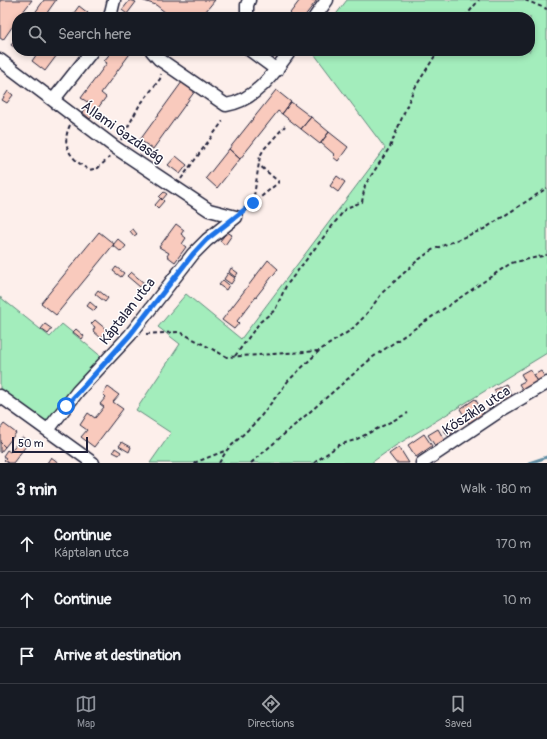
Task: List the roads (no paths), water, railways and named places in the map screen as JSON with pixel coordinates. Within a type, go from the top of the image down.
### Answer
[{"type":"street","points":[[247,12],[246,5],[249,0]]},
{"type":"street","points":[[319,12],[327,0]]},
{"type":"street","points":[[54,100],[88,56]]},
{"type":"street","points":[[157,56],[226,105],[236,104],[248,98],[277,70],[287,56]]},
{"type":"street","points":[[258,56],[277,70]]},
{"type":"street","name":"Állami Gazdaság","points":[[0,60],[116,148],[209,210],[236,217]]},
{"type":"street","name":"Káptalan utca","points":[[48,430],[78,391],[130,335],[193,254],[236,217]]},
{"type":"street","name":"Kőszikla utca","points":[[422,463],[501,410],[547,383]]},
{"type":"street","points":[[0,396],[93,463]]},
{"type":"waterway","points":[[529,463],[547,457]]}]
